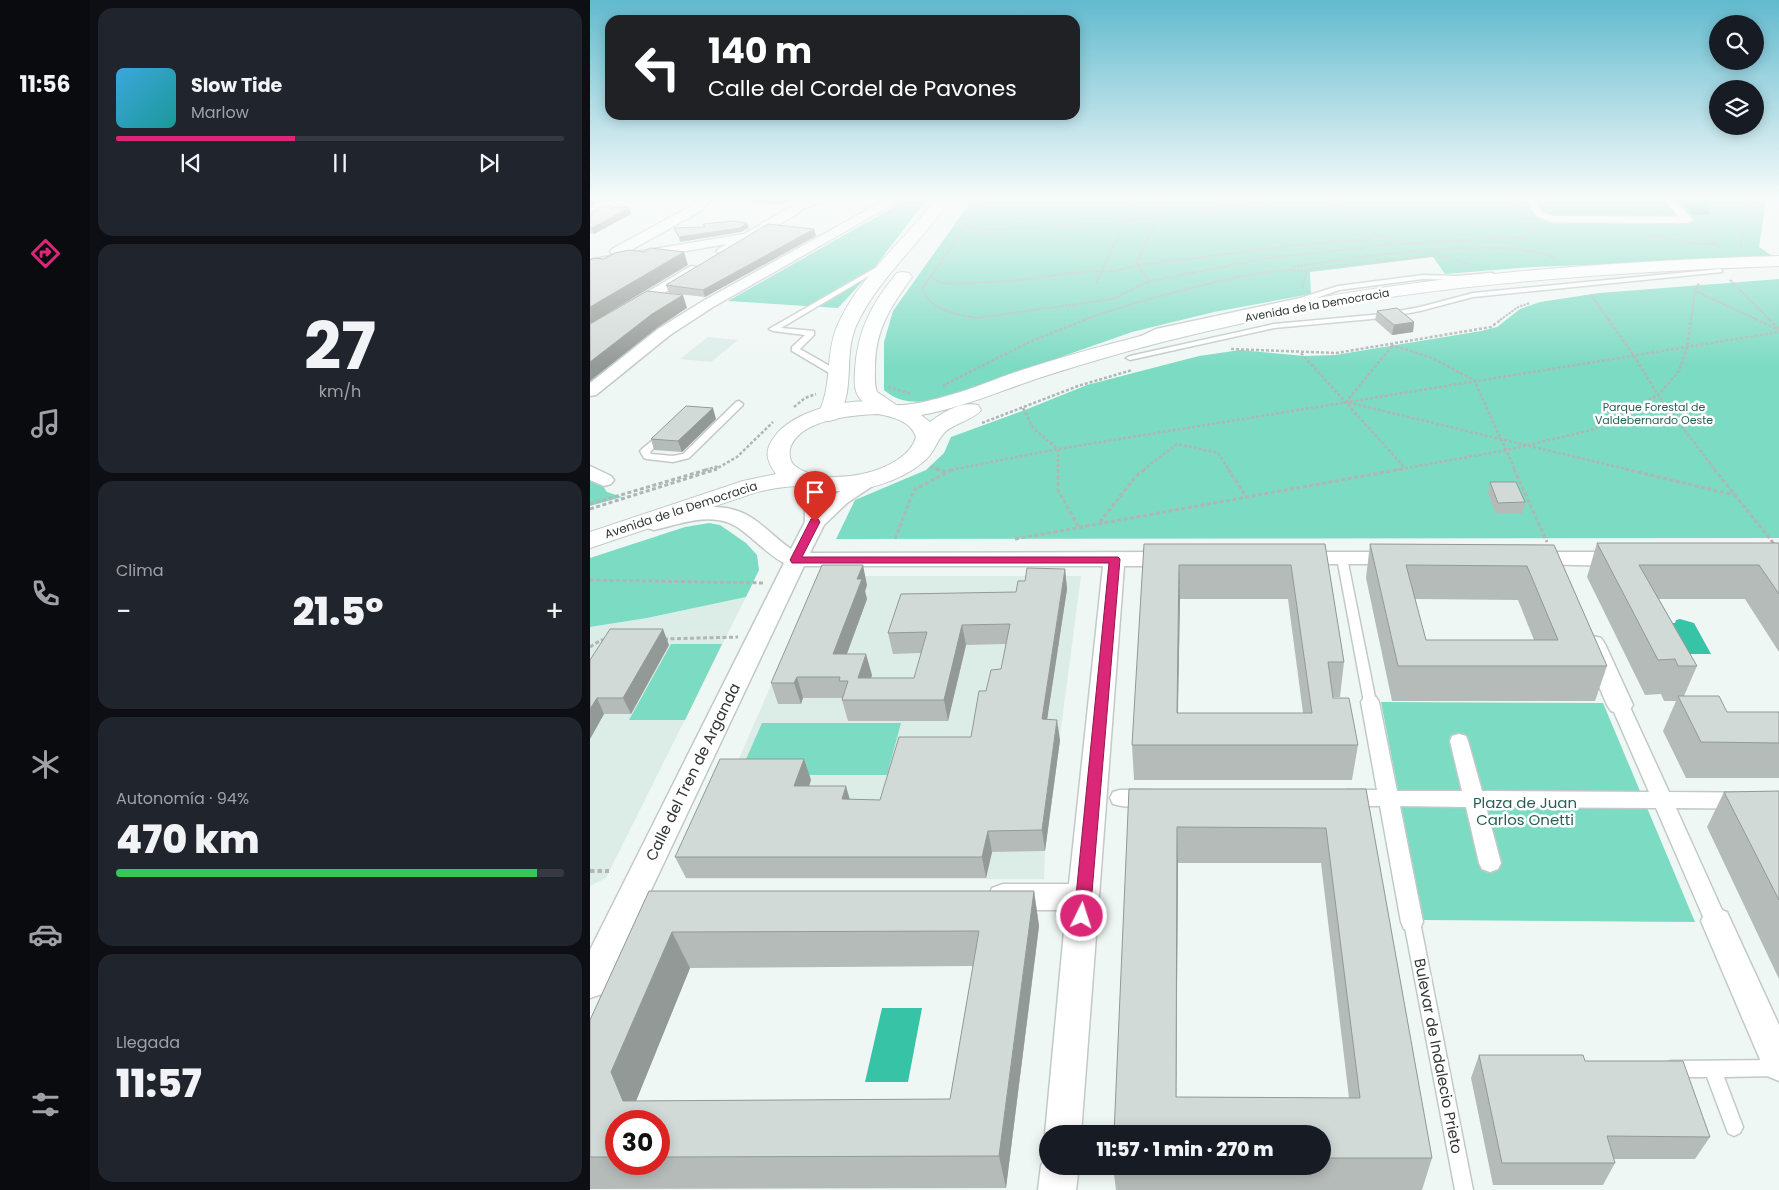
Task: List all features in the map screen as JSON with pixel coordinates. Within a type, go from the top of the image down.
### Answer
[{"type":"main road","points":[[829,414],[837,399],[840,375],[839,357],[844,331],[863,298],[898,256]]},
{"type":"main road","points":[[919,256],[876,313],[865,355],[864,388],[868,395],[892,410],[920,422],[924,427],[927,439]]},
{"type":"main road","name":"Avenida de la Democracia","points":[[590,522],[741,474],[760,464],[778,450],[784,439],[795,429],[811,420],[829,414],[857,408],[915,410],[943,405],[1031,374],[1111,350],[1255,314],[1343,298],[1460,282],[1609,269],[1779,262]]},
{"type":"main road","name":"Avenida de la Democracia","points":[[590,540],[751,486],[781,480],[842,483],[870,479],[894,471],[911,462],[922,450],[936,427],[956,414],[1274,322],[1352,307],[1471,290],[1557,281],[1720,279],[1779,269]]},
{"type":"main road","points":[[778,450],[782,466],[793,475],[808,480]]},
{"type":"street","points":[[593,264],[609,256]]},
{"type":"street","points":[[593,264],[637,256]]},
{"type":"street","points":[[590,333],[716,256]]},
{"type":"street","points":[[590,391],[664,332],[708,304],[795,256]]},
{"type":"street","points":[[647,297],[708,304]]},
{"type":"street","name":"Calle del Tren de Arganda","points":[[590,983],[647,896],[795,560],[815,522],[840,499],[870,479]]},
{"type":"street","name":"Calle del Tren de Arganda","points":[[808,480],[816,507],[815,522]]},
{"type":"street","points":[[590,540],[675,518],[705,513],[724,514],[743,521],[779,552],[795,560],[1190,558]]},
{"type":"street","points":[[1274,558],[1415,558]]},
{"type":"street","points":[[1515,558],[1643,559]]},
{"type":"street","points":[[1555,558],[1564,580]]},
{"type":"street","points":[[1064,1125],[1114,559]]},
{"type":"street","points":[[1584,624],[1779,1064]]},
{"type":"street","points":[[1370,702],[1412,922]]},
{"type":"street","points":[[1459,741],[1490,863]]},
{"type":"street","points":[[1120,798],[1169,798]]},
{"type":"street","points":[[1328,798],[1662,802],[1779,801]]},
{"type":"street","points":[[976,897],[1084,897]]},
{"type":"street","points":[[1057,1190],[1059,1175]]},
{"type":"lane","points":[[840,375],[796,349],[811,333],[773,329],[896,258]]},
{"type":"lane","points":[[673,426],[645,451],[647,456],[673,459],[686,456],[739,404]]},
{"type":"lane","points":[[1342,558],[1370,702]]},
{"type":"lane","name":"Bulevar de Indalecio Prieto","points":[[1412,922],[1464,1190]]},
{"type":"lane","points":[[1712,1068],[1734,1127]]},
{"type":"lane","points":[[1653,1069],[1779,1068]]},
{"type":"path","points":[[945,256],[922,289],[926,296],[939,308],[955,314],[977,318],[1113,299],[1150,281],[1268,258],[1291,256]]},
{"type":"path","points":[[1096,283],[1109,256]]},
{"type":"path","points":[[1140,256],[1137,262],[1138,265],[1150,281]]},
{"type":"path","points":[[930,277],[944,284],[1012,280],[1078,272],[1126,269],[1138,265],[1213,256]]},
{"type":"path","points":[[945,390],[944,385],[975,368],[1079,322],[1178,291],[1289,268],[1340,259],[1378,256]]},
{"type":"path","points":[[1554,256],[1557,258]]},
{"type":"path","points":[[1289,268],[1307,271]]},
{"type":"path","points":[[1720,279],[1779,330]]},
{"type":"path","points":[[1689,284],[1720,279],[1740,280]]},
{"type":"path","points":[[1014,539],[1507,450],[1592,430],[1658,395],[1679,371],[1687,347],[1699,283]]},
{"type":"path","points":[[1696,291],[1779,330]]},
{"type":"path","points":[[1597,292],[1589,293],[1633,354],[1658,395],[1734,495],[1779,550]]},
{"type":"path","points":[[1224,350],[1253,349],[1301,353],[1336,353],[1391,346],[1490,327],[1518,307],[1535,302]]},
{"type":"path","points":[[895,539],[914,490],[953,468],[1474,380],[1687,347],[1779,330]]},
{"type":"path","points":[[1391,346],[1430,357],[1474,380],[1555,558]]},
{"type":"path","points":[[1346,402],[1391,346]]},
{"type":"path","points":[[1301,353],[1404,468]]},
{"type":"path","points":[[981,424],[1133,364]]},
{"type":"path","points":[[788,412],[805,398],[819,393]]},
{"type":"path","points":[[1346,402],[1734,495]]},
{"type":"path","points":[[1023,408],[1034,428],[1058,449],[1058,490],[1078,526]]},
{"type":"path","points":[[590,509],[710,472],[731,462],[762,430],[776,420]]},
{"type":"path","points":[[1100,522],[1136,476],[1177,444],[1218,453],[1246,496]]},
{"type":"path","points":[[590,504],[731,462]]},
{"type":"path","points":[[924,465],[946,472]]},
{"type":"path","points":[[590,580],[765,583]]},
{"type":"path","points":[[659,639],[738,637]]},
{"type":"path","points":[[590,647],[601,640],[610,640]]},
{"type":"path","points":[[590,872],[609,871]]},
{"type":"shaded area","points":[[708,337],[738,340],[711,362],[680,359]]},
{"type":"shaded area","points":[[819,576],[1081,576],[1045,851],[1044,879],[686,879]]},
{"type":"shaded area","points":[[746,597],[606,878],[590,886],[590,627],[647,618]]},
{"type":"shaded area","points":[[1680,619],[1694,623],[1711,654],[1686,654],[1669,623],[1675,623],[1676,620]]},
{"type":"shaded area","points":[[882,1008],[922,1008],[908,1082],[865,1082]]},
{"type":"green space","points":[[808,256],[884,256],[838,308],[728,301]]},
{"type":"green space","points":[[932,256],[1771,256],[1775,258],[1532,267],[1445,274],[1433,257],[1310,272],[1311,294],[1214,312],[1132,332],[935,401],[914,402],[902,400],[884,390],[884,342],[893,311]]},
{"type":"green space","name":"Parque Forestal de Valdebernardo Oeste","points":[[1779,279],[1779,538],[836,539],[855,500],[926,470],[944,453],[951,437],[1087,385],[1199,356],[1240,350],[1304,356],[1335,355],[1481,331],[1497,327],[1520,309],[1540,302],[1599,293]]},
{"type":"green space","points":[[590,479],[602,485],[607,492],[622,497],[590,506]]},
{"type":"green space","points":[[709,523],[720,525],[746,543],[757,555],[759,570],[746,597],[647,618],[590,627],[590,558],[685,527]]},
{"type":"green space","points":[[671,644],[722,644],[685,720],[629,720]]},
{"type":"green space","name":"Plaza de Juan Carlos Onetti","points":[[1381,702],[1603,703],[1695,922],[1423,920]]},
{"type":"green space","points":[[762,723],[901,723],[887,775],[739,775]]},
{"type":"building","points":[[610,256],[678,256],[590,307],[590,260],[594,258],[603,259]]},
{"type":"building","points":[[715,256],[766,256],[703,290],[666,285]]},
{"type":"building","points":[[647,291],[683,295],[652,314],[590,362],[590,324]]},
{"type":"building","points":[[1397,308],[1414,322],[1394,325],[1377,311]]},
{"type":"building","points":[[686,406],[713,408],[678,441],[651,439]]},
{"type":"building","points":[[1490,482],[1516,482],[1525,502],[1498,503]]},
{"type":"building","points":[[1597,543],[1779,543],[1779,594],[1759,565],[1639,565],[1697,666],[1678,666],[1675,659],[1658,660]]},
{"type":"building","points":[[1144,544],[1325,544],[1344,662],[1328,662],[1333,698],[1349,698],[1358,745],[1132,745]],"holes":[[[1179,565],[1291,565],[1312,713],[1177,713]]]},
{"type":"building","points":[[1370,544],[1554,545],[1607,666],[1398,666]],"holes":[[[1406,565],[1527,566],[1558,640],[1426,640]]]},
{"type":"building","points":[[822,565],[863,565],[857,579],[862,579],[833,654],[866,654],[858,678],[914,678],[927,632],[888,633],[901,594],[1016,592],[1018,581],[1025,581],[1027,568],[1065,569],[1042,719],[1057,720],[1042,830],[988,831],[982,857],[675,857],[720,759],[804,759],[794,786],[846,786],[842,799],[880,800],[899,737],[971,737],[979,691],[986,691],[991,670],[1001,669],[1010,624],[962,625],[944,700],[842,700],[848,681],[839,681],[840,677],[797,677],[794,683],[771,683]]},
{"type":"building","points":[[610,629],[663,629],[623,698],[597,698],[590,709],[590,660]]},
{"type":"building","points":[[1678,696],[1719,696],[1727,712],[1779,712],[1779,743],[1701,742]]},
{"type":"building","points":[[1129,789],[1366,789],[1432,1158],[1331,1158],[1331,1125],[1114,1125]],"holes":[[[1177,827],[1326,828],[1360,1098],[1176,1097]]]},
{"type":"building","points":[[1779,791],[1779,900],[1724,792]]},
{"type":"building","points":[[649,891],[1034,891],[999,1156],[670,1157],[670,1110],[605,1110],[605,1157],[590,1157],[590,1020]],"holes":[[[979,931],[950,1099],[623,1101],[611,1072],[672,932]]]},
{"type":"building","points":[[1479,1055],[1583,1055],[1585,1061],[1683,1061],[1710,1137],[1607,1136],[1615,1163],[1502,1163]]},
{"type":"route","points":[[815,522],[795,560],[1114,559],[1082,916]]}]
